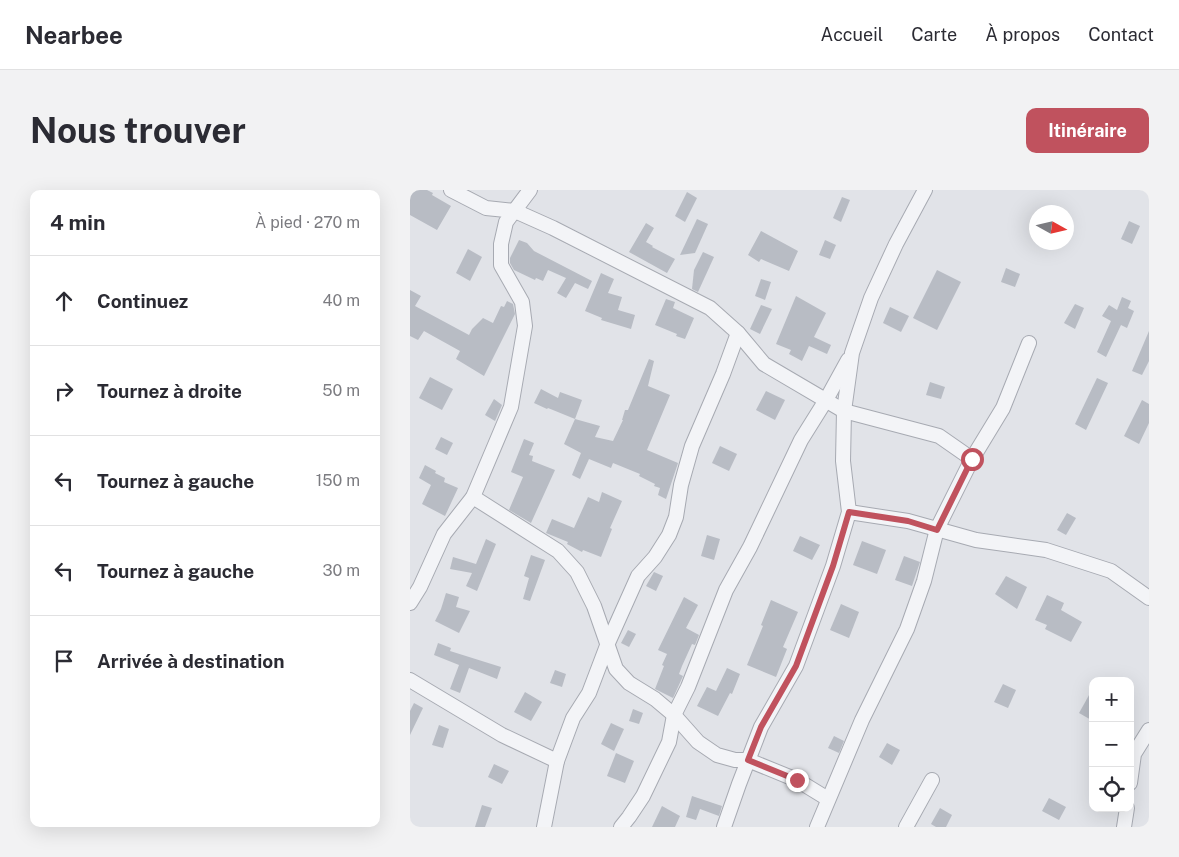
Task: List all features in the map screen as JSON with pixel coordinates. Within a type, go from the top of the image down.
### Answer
[{"type":"street","points":[[451,190],[486,208],[515,211],[553,228],[710,308],[738,333],[764,364],[844,411],[939,436],[972,459]]},
{"type":"street","points":[[410,603],[420,587],[444,534],[472,497],[511,407],[525,326],[522,302],[501,265],[501,244],[506,222],[530,190]]},
{"type":"street","points":[[621,827],[643,796],[669,742],[674,715],[688,687],[726,590],[750,547],[801,440],[826,400],[852,352],[871,298],[896,244],[925,190]]},
{"type":"street","points":[[546,826],[556,761],[573,718],[588,693],[638,576],[655,557],[669,535],[676,517],[681,485],[692,446],[738,333]]},
{"type":"street","points":[[817,827],[862,720],[907,628],[924,581],[937,530],[972,459],[1003,408],[1029,343]]},
{"type":"street","points":[[724,827],[761,727],[796,666],[833,566],[849,512],[843,460],[844,411],[852,352]]},
{"type":"street","points":[[472,497],[558,551],[577,572],[594,606],[616,669],[629,683],[674,715],[698,742],[717,755],[734,760],[748,760],[797,780],[828,799]]},
{"type":"street","points":[[849,512],[908,521],[976,540],[1046,550],[1111,571],[1149,598]]},
{"type":"street","points":[[410,680],[502,735],[556,761]]},
{"type":"street","points":[[1132,767],[1134,754],[1149,730]]},
{"type":"street","points":[[906,827],[932,780]]},
{"type":"street","points":[[1124,827],[1126,812]]},
{"type":"building","points":[[410,190],[427,190],[451,206],[437,230],[410,215]]},
{"type":"building","points":[[687,192],[697,198],[685,222],[675,216]]},
{"type":"building","points":[[842,197],[850,200],[841,222],[833,218]]},
{"type":"building","points":[[697,219],[708,224],[695,253],[680,255]]},
{"type":"building","points":[[1129,221],[1140,226],[1132,244],[1121,239]]},
{"type":"building","points":[[646,223],[654,228],[646,242],[675,259],[667,273],[629,252]]},
{"type":"building","points":[[761,231],[798,251],[789,271],[761,259],[759,262],[748,255]]},
{"type":"building","points":[[519,240],[527,243],[534,251],[592,281],[588,289],[575,283],[566,298],[557,293],[566,278],[548,270],[543,281],[536,278],[535,280],[514,270],[510,263],[510,258]]},
{"type":"building","points":[[825,240],[836,245],[830,259],[819,255]]},
{"type":"building","points":[[468,249],[482,257],[470,281],[456,273]]},
{"type":"building","points":[[703,252],[714,257],[698,292],[692,289],[694,270]]},
{"type":"building","points":[[1006,268],[1020,274],[1015,287],[1001,282]]},
{"type":"building","points":[[937,270],[961,282],[937,330],[913,318]]},
{"type":"building","points":[[601,273],[614,279],[608,293],[622,297],[618,310],[635,315],[631,329],[601,320],[602,318],[585,311]]},
{"type":"building","points":[[761,279],[771,282],[765,300],[755,296]]},
{"type":"building","points":[[410,290],[421,296],[415,306],[469,335],[483,318],[493,323],[501,306],[504,307],[507,301],[513,304],[515,314],[484,376],[456,359],[460,351],[424,331],[418,340],[410,336]]},
{"type":"building","points":[[796,296],[826,313],[814,337],[831,345],[827,354],[809,346],[802,361],[789,354],[791,350],[776,344]]},
{"type":"building","points":[[1122,297],[1131,301],[1128,308],[1134,311],[1127,328],[1121,325],[1106,357],[1097,352],[1111,321],[1102,316],[1109,305],[1117,310]]},
{"type":"building","points":[[666,299],[675,302],[673,308],[694,318],[685,339],[655,325]]},
{"type":"building","points":[[1075,304],[1084,308],[1075,329],[1064,323]]},
{"type":"building","points":[[761,305],[772,309],[760,334],[750,329]]},
{"type":"building","points":[[890,307],[909,316],[901,332],[883,323]]},
{"type":"building","points":[[1149,331],[1149,361],[1142,375],[1132,371]]},
{"type":"building","points":[[649,359],[654,361],[648,386],[670,395],[647,450],[678,463],[666,499],[658,495],[660,488],[654,486],[655,484],[639,476],[640,474],[613,463],[611,468],[589,459],[580,479],[572,475],[581,453],[564,444],[575,419],[600,426],[595,437],[613,441]]},
{"type":"building","points":[[430,377],[453,389],[442,410],[419,398]]},
{"type":"building","points":[[1097,378],[1108,383],[1086,430],[1075,424]]},
{"type":"building","points":[[930,382],[945,387],[941,399],[926,395]]},
{"type":"building","points":[[541,389],[558,398],[560,392],[582,400],[575,419],[534,403]]},
{"type":"building","points":[[766,391],[785,400],[775,420],[756,410]]},
{"type":"building","points":[[494,399],[502,405],[495,421],[485,415]]},
{"type":"building","points":[[1142,400],[1149,404],[1149,423],[1139,444],[1124,436]]},
{"type":"building","points":[[441,437],[453,443],[447,455],[435,449]]},
{"type":"building","points":[[524,439],[534,443],[529,455],[533,456],[532,461],[555,470],[531,523],[509,510],[523,477],[511,472]]},
{"type":"building","points":[[720,446],[737,454],[729,471],[712,463]]},
{"type":"building","points":[[425,465],[445,478],[444,482],[458,488],[445,516],[422,504],[431,485],[419,478]]},
{"type":"building","points":[[602,492],[622,501],[610,528],[612,529],[601,557],[583,550],[582,552],[567,544],[568,542],[546,533],[552,519],[574,528],[588,497],[599,502]]},
{"type":"building","points":[[1067,513],[1076,518],[1066,535],[1057,530]]},
{"type":"building","points":[[707,535],[720,539],[714,560],[701,556]]},
{"type":"building","points":[[800,536],[820,545],[812,560],[793,551]]},
{"type":"building","points":[[486,539],[496,544],[477,591],[466,586],[472,573],[450,569],[453,557],[476,564]]},
{"type":"building","points":[[862,541],[886,550],[877,574],[853,565]]},
{"type":"building","points":[[531,555],[545,560],[530,601],[523,599],[529,578],[524,576]]},
{"type":"building","points":[[904,556],[920,562],[912,586],[895,580]]},
{"type":"building","points":[[654,572],[663,576],[656,591],[646,586]]},
{"type":"building","points":[[1006,576],[1027,587],[1017,609],[995,594]]},
{"type":"building","points":[[446,593],[459,597],[456,607],[470,611],[459,633],[435,621]]},
{"type":"building","points":[[1047,595],[1064,603],[1061,610],[1082,622],[1071,642],[1045,629],[1047,625],[1035,620]]},
{"type":"building","points":[[684,597],[698,605],[686,628],[699,635],[695,645],[692,644],[682,666],[679,674],[683,676],[673,698],[655,689],[667,654],[658,650]]},
{"type":"building","points":[[771,600],[798,612],[783,647],[787,649],[776,677],[747,665],[763,626],[761,625]]},
{"type":"building","points":[[841,604],[859,612],[849,638],[830,630]]},
{"type":"building","points":[[628,630],[636,634],[629,647],[621,643]]},
{"type":"building","points":[[438,643],[451,648],[450,651],[501,667],[497,679],[469,668],[460,693],[450,689],[459,665],[434,655]]},
{"type":"building","points":[[727,668],[740,674],[732,694],[730,693],[718,716],[697,706],[707,687],[716,691]]},
{"type":"building","points":[[555,670],[566,674],[562,687],[550,683]]},
{"type":"building","points":[[1003,684],[1016,690],[1008,708],[994,702]]},
{"type":"building","points":[[525,692],[542,702],[531,721],[514,712]]},
{"type":"building","points":[[1089,695],[1089,719],[1079,713]]},
{"type":"building","points":[[414,703],[423,708],[410,735],[410,711]]},
{"type":"building","points":[[633,709],[643,713],[639,724],[629,721]]},
{"type":"building","points":[[611,723],[624,729],[614,751],[601,744]]},
{"type":"building","points":[[439,725],[449,729],[443,748],[432,745]]},
{"type":"building","points":[[834,736],[844,741],[839,753],[828,748]]},
{"type":"building","points":[[887,743],[900,750],[892,765],[879,757]]},
{"type":"building","points":[[616,753],[634,761],[625,783],[607,776]]},
{"type":"building","points":[[494,764],[509,771],[502,784],[488,777]]},
{"type":"building","points":[[692,796],[722,806],[719,816],[700,809],[696,820],[686,817]]},
{"type":"building","points":[[1049,798],[1066,807],[1059,820],[1042,811]]},
{"type":"building","points":[[482,805],[492,808],[485,827],[475,827]]},
{"type":"building","points":[[662,806],[680,816],[675,827],[652,827]]},
{"type":"building","points":[[940,808],[952,815],[946,827],[936,827],[931,824]]},
{"type":"route","points":[[797,780],[748,760],[761,727],[796,666],[833,566],[849,512],[908,521],[937,530],[972,459]]}]
